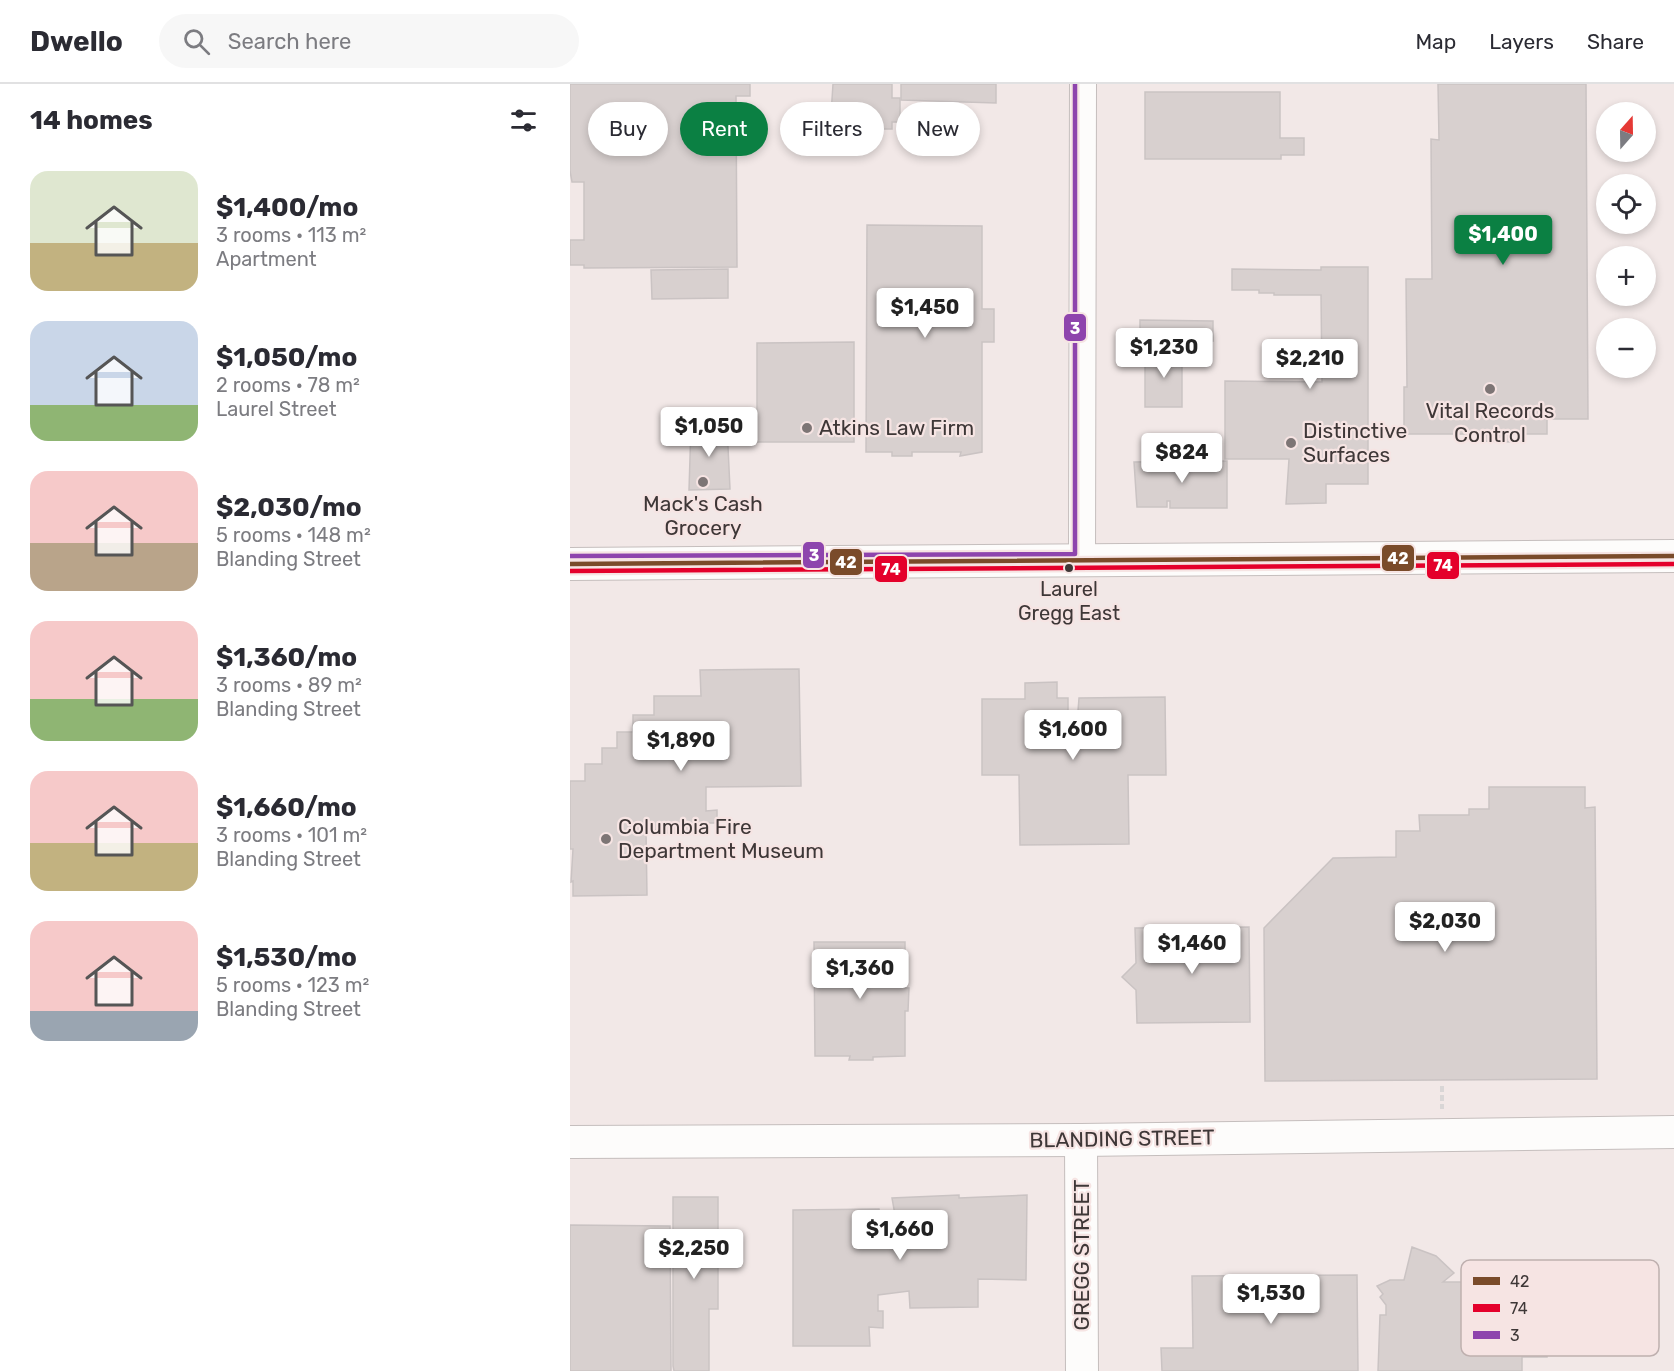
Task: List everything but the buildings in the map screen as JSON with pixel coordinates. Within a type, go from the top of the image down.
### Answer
[{"type":"street","points":[[1082,561],[1083,84]]},
{"type":"street","points":[[570,564],[1674,556]]},
{"type":"street","name":"BLANDING STREET","points":[[570,1142],[1081,1140],[1674,1132]]},
{"type":"street","name":"GREGG STREET","points":[[1081,1140],[1082,1371]]},
{"type":"transit line","name":"3","points":[[570,556],[1075,554],[1075,84]]},
{"type":"transit line","name":"42","points":[[570,564],[1674,556]]},
{"type":"transit line","name":"74","points":[[570,571],[1674,564]]},
{"type":"place","name":"Vital Records Control","points":[[1490,389]]},
{"type":"place","name":"Atkins Law Firm","points":[[807,428]]},
{"type":"place","name":"Distinctive Surfaces","points":[[1291,443]]},
{"type":"place","name":"Mack's Cash Grocery","points":[[703,482]]},
{"type":"place","name":"Laurel Gregg East","points":[[1069,568]]},
{"type":"place","name":"Columbia Fire Department Museum","points":[[606,839]]}]
